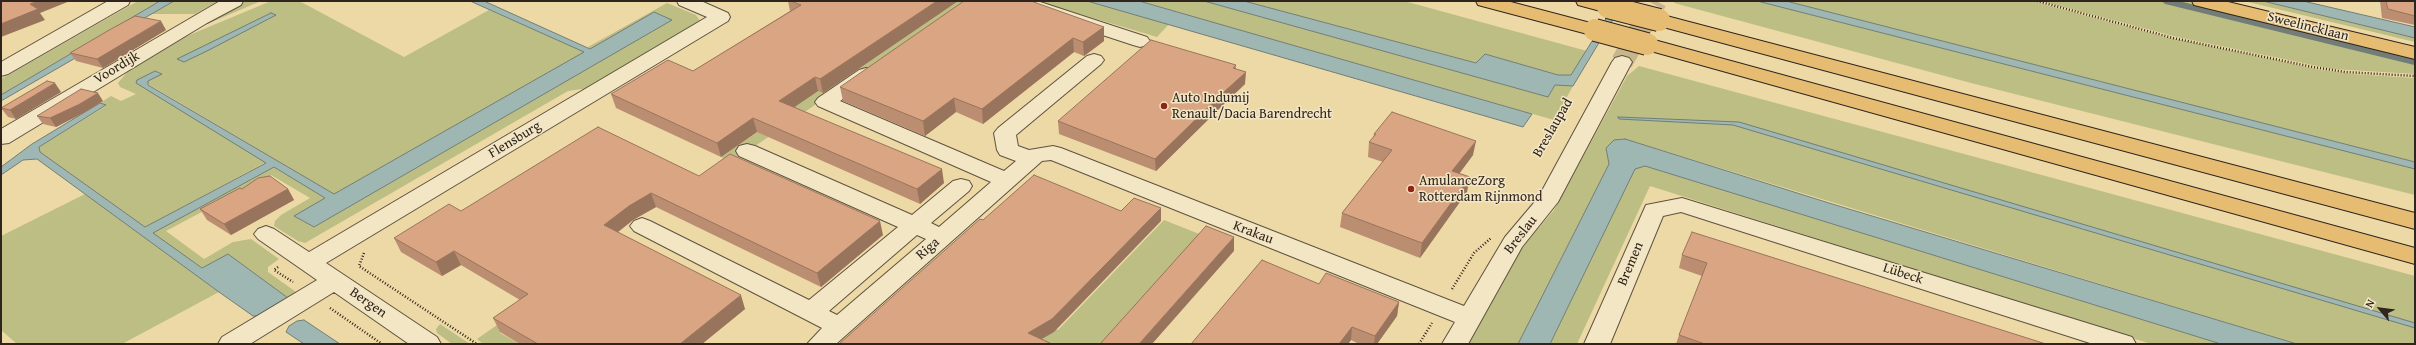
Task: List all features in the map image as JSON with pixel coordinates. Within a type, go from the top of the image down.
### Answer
[{"type":"main road","points":[[1485,1],[1647,44],[2415,256]]},
{"type":"main road","points":[[1585,1],[2415,220]]},
{"type":"main road","name":"Sweelincklaan","points":[[2201,1],[2415,53]]},
{"type":"street","points":[[1,70],[121,1]]},
{"type":"street","name":"Voordijk","points":[[1,138],[193,23],[234,1]]},
{"type":"street","name":"Flensburg","points":[[309,262],[721,17],[686,1]]},
{"type":"street","points":[[1018,1],[1140,41]]},
{"type":"street","points":[[1034,157],[1008,150],[1005,133],[1094,60]]},
{"type":"street","points":[[884,62],[825,102],[1007,181]]},
{"type":"street","name":"Breslau","points":[[1455,344],[1513,243],[1547,202],[1622,62]]},
{"type":"street","points":[[748,151],[942,237]]},
{"type":"street","name":"Krakau","points":[[1034,157],[1053,153],[1470,318]]},
{"type":"street","name":"Riga","points":[[820,344],[1034,157]]},
{"type":"street","points":[[811,312],[961,186]]},
{"type":"street","name":"Bremen","points":[[1597,344],[1654,210],[1682,204]]},
{"type":"street","name":"Lübeck","points":[[1682,204],[2123,344]]},
{"type":"street","points":[[642,226],[840,327]]},
{"type":"street","name":"Bergen","points":[[266,234],[336,280],[428,344]]},
{"type":"street","points":[[231,344],[336,280]]},
{"type":"path","points":[[2037,1],[2173,38],[2313,67],[2345,72],[2415,76]]},
{"type":"path","points":[[1419,344],[1474,253],[1496,232]]},
{"type":"path","points":[[367,246],[359,266],[477,344]]},
{"type":"green space","points":[[138,1],[160,1],[1,95],[1,79]]},
{"type":"green space","points":[[174,1],[218,1],[195,14],[151,14]]},
{"type":"green space","points":[[241,1],[261,1],[193,30]]},
{"type":"green space","points":[[271,1],[297,1],[404,57],[489,10],[585,52],[334,194],[148,84],[148,81],[161,73],[155,71],[136,83],[266,162],[145,227],[40,152],[39,147],[106,106],[100,103],[111,96],[121,101],[136,94],[120,87],[118,83],[135,63],[141,63],[163,46]],"holes":[[[271,13],[275,15],[184,62],[234,32]]]},
{"type":"green space","points":[[950,1],[966,1],[732,162],[721,157]]},
{"type":"green space","points":[[1036,1],[1087,1],[1169,24],[1157,37]]},
{"type":"green space","points":[[1139,1],[1204,1],[1548,97],[1555,85],[1573,86],[1554,120]]},
{"type":"green space","points":[[1244,1],[1404,1],[1587,51],[1571,75],[1558,75],[1485,54],[1477,63]]},
{"type":"green space","points":[[1675,1],[1757,1],[2415,169],[2415,195],[1971,83],[1674,3]]},
{"type":"green space","points":[[1786,1],[2032,1],[2161,36],[2322,70],[2353,74],[2415,78],[2415,162]]},
{"type":"green space","points":[[2041,1],[2185,1],[2415,57],[2415,74],[2332,69],[2177,37]]},
{"type":"green space","points":[[2244,1],[2263,1],[2415,38],[2415,42]]},
{"type":"green space","points":[[667,3],[696,15],[700,21],[697,25],[585,91],[581,89],[568,91],[305,243],[298,241],[274,226],[275,221],[281,215],[310,198],[271,175],[166,231],[204,259],[233,242],[251,239],[279,259],[268,267],[268,272],[303,297],[288,298],[228,254],[202,268],[152,233],[274,167],[325,198],[296,217],[314,227],[671,20],[590,49],[588,47]]},
{"type":"green space","points":[[1639,66],[2415,276],[2415,344],[2297,344],[1625,139],[1614,140],[1606,148],[1609,164],[1518,344],[1468,344],[1520,249],[1554,210],[1627,76]]},
{"type":"green space","points":[[1645,166],[2221,344],[2151,344],[1650,186],[1577,344],[1550,344],[1635,168]]},
{"type":"green space","points":[[85,194],[219,292],[122,344],[17,344],[1,330],[1,236]]},
{"type":"green space","points":[[1164,220],[1227,245],[1134,344],[1048,344],[1016,329],[1028,317],[1058,330]]},
{"type":"green space","points":[[553,286],[500,333],[520,344],[483,344],[477,339]]},
{"type":"green space","points":[[440,324],[470,344],[452,344],[437,333],[436,329]]},
{"type":"water","points":[[160,1],[174,1],[1,101],[1,95]]},
{"type":"water","points":[[470,1],[484,1],[590,49],[654,12],[672,20],[314,227],[294,216],[325,198],[274,167],[153,233],[202,268],[228,254],[288,298],[258,316],[253,316],[219,292],[37,159],[23,160],[1,175],[1,167],[32,144],[100,103],[106,105],[39,147],[40,152],[145,227],[266,163],[136,83],[137,80],[155,71],[162,74],[148,81],[148,85],[334,194],[584,52]]},
{"type":"water","points":[[1087,1],[1139,1],[1532,114],[1523,127]]},
{"type":"water","points":[[1204,1],[1244,1],[1476,63],[1485,54],[1558,75],[1571,75],[1617,1],[1624,1],[1573,86],[1555,85],[1548,97]]},
{"type":"water","points":[[1757,1],[1786,1],[2415,162],[2415,169]]},
{"type":"water","points":[[2263,1],[2303,1],[2415,27],[2415,38]]},
{"type":"water","points":[[271,13],[276,15],[209,50],[184,62],[177,59]]},
{"type":"water","points":[[1618,117],[1739,122],[2415,323],[2415,328],[1733,125],[1619,119]]},
{"type":"water","points":[[1625,139],[1829,203],[2297,344],[2221,344],[1645,166],[1635,169],[1550,344],[1518,344],[1609,164],[1606,148],[1614,140]]},
{"type":"water","points":[[304,320],[340,344],[304,344],[286,332],[289,326],[297,321]]},
{"type":"building","points":[[1,1],[38,1],[30,4],[38,9],[1,24]]},
{"type":"building","points":[[791,1],[937,1],[820,79],[815,77],[779,101],[942,169],[917,189],[753,118],[717,143],[611,94],[668,60],[693,71],[801,5]]},
{"type":"building","points":[[964,1],[1031,1],[1104,27],[1083,42],[1073,38],[982,109],[954,98],[923,121],[840,87]]},
{"type":"building","points":[[2386,1],[2415,1],[2415,16],[2388,9]]},
{"type":"building","points":[[135,16],[161,21],[97,59],[70,53],[111,29]]},
{"type":"building","points":[[1151,40],[1236,65],[1233,68],[1246,72],[1155,159],[1058,121]]},
{"type":"building","points":[[47,81],[55,83],[10,110],[1,108]]},
{"type":"building","points":[[81,89],[98,93],[80,104],[50,118],[37,116]]},
{"type":"building","points":[[1392,112],[1476,141],[1452,171],[1470,177],[1422,243],[1342,213],[1392,150],[1369,142]]},
{"type":"building","points":[[598,127],[699,176],[730,154],[880,221],[817,273],[651,193],[629,206],[604,225],[741,295],[680,344],[538,344],[493,318],[528,294],[454,251],[436,262],[394,238],[449,204],[461,211]]},
{"type":"building","points":[[1034,175],[1121,211],[1134,198],[1161,208],[1052,319],[1028,333],[1052,344],[839,344],[980,219],[983,220]]},
{"type":"building","points":[[270,176],[288,189],[224,224],[200,209],[240,188],[242,189],[258,178]]},
{"type":"building","points":[[1206,226],[1234,237],[1139,344],[1100,344]]},
{"type":"building","points":[[1692,232],[2046,344],[1705,344],[1679,335],[1707,263],[1682,255]]},
{"type":"building","points":[[1262,260],[1319,284],[1326,273],[1399,302],[1375,336],[1352,327],[1339,344],[1191,344]]},
{"type":"waterway","points":[[2166,1],[2415,62]]},
{"type":"tunnel","points":[[1622,62],[1656,1]]},
{"type":"place","name":"Auto Indumij Renault/Dacia Barendrecht","points":[[1164,106]]},
{"type":"place","name":"AmulanceZorg Rotterdam Rijnmond","points":[[1411,189]]}]
